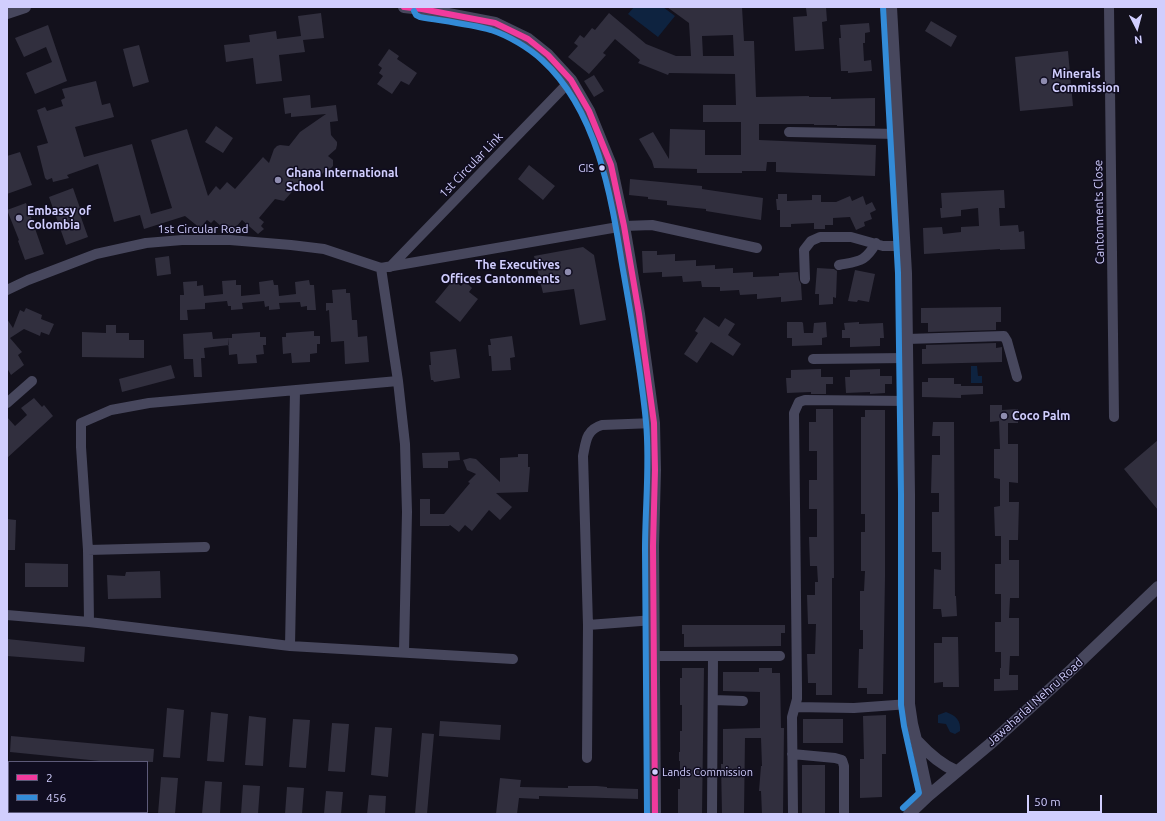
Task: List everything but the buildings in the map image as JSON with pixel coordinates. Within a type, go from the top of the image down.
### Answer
[{"type":"street","points":[[7,13],[25,7]]},
{"type":"street","points":[[404,7],[422,8],[495,24],[528,39],[548,54],[571,80],[589,111],[610,165],[624,226],[640,314],[654,423],[655,814]]},
{"type":"street","points":[[892,7],[905,246],[908,401],[909,704],[928,796]]},
{"type":"street","name":"Cantonments Close","points":[[1109,7],[1114,416]]},
{"type":"street","name":"1st Circular Link","points":[[385,267],[571,80]]},
{"type":"street","points":[[789,132],[898,134]]},
{"type":"street","points":[[404,652],[407,512],[405,444],[385,267],[624,226],[652,225],[757,248]]},
{"type":"street","points":[[805,279],[804,250],[811,241],[820,237],[851,237],[883,246],[905,246]]},
{"type":"street","name":"1st Circular Road","points":[[7,290],[28,280],[96,254],[146,242],[230,240],[291,245],[324,249],[385,267]]},
{"type":"street","points":[[839,265],[861,260],[869,255],[876,243]]},
{"type":"street","points":[[907,340],[1004,336],[1007,341],[1017,377]]},
{"type":"street","points":[[813,358],[907,358]]},
{"type":"street","points":[[7,403],[32,381]]},
{"type":"street","points":[[89,622],[88,550],[81,447],[81,422],[111,410],[149,403],[398,381]]},
{"type":"street","points":[[290,646],[295,391]]},
{"type":"street","points":[[793,814],[792,717],[795,707],[797,688],[794,413],[799,402],[805,400],[908,401]]},
{"type":"street","points":[[587,758],[588,625],[582,466],[583,456],[588,433],[595,428],[602,426],[654,423]]},
{"type":"street","points":[[88,550],[205,547]]},
{"type":"street","name":"Jawaharlal Nehru Road","points":[[909,814],[956,771],[990,744],[1068,673],[1158,587]]},
{"type":"street","points":[[7,615],[89,622],[290,646],[513,659]]},
{"type":"street","points":[[588,625],[654,620]]},
{"type":"street","points":[[654,656],[780,656]]},
{"type":"street","points":[[712,814],[713,656]]},
{"type":"street","points":[[713,700],[743,701]]},
{"type":"street","points":[[795,707],[854,708],[909,704]]},
{"type":"street","points":[[916,740],[929,754],[942,764],[956,771]]},
{"type":"street","points":[[792,754],[842,760],[844,766],[844,814]]},
{"type":"water","points":[[634,7],[663,7],[675,16],[658,37],[628,14]]},
{"type":"water","points":[[971,366],[977,366],[978,376],[982,376],[982,383],[971,383]]},
{"type":"water","points":[[946,712],[953,715],[959,721],[960,731],[955,734],[950,732],[946,724],[938,723],[938,715]]},
{"type":"transit line","name":"2","points":[[404,7],[495,23],[528,39],[548,55],[571,80],[589,111],[611,165],[624,226],[639,314],[654,423],[655,470],[653,546],[655,814]]},
{"type":"transit line","name":"456","points":[[883,7],[898,273],[901,494],[901,705],[904,726],[919,793],[903,808]]},
{"type":"transit line","name":"456","points":[[414,11],[416,15],[420,17],[465,24],[491,30],[512,39],[542,60],[561,80],[576,103],[589,128],[606,182],[618,237],[639,362],[646,422],[648,454],[645,550],[647,814]]},
{"type":"place","name":"Minerals Commission","points":[[1044,81]]},
{"type":"place","name":"GIS","points":[[602,168]]},
{"type":"place","name":"Ghana International School","points":[[278,180]]},
{"type":"place","name":"Embassy of Colombia","points":[[19,218]]},
{"type":"place","name":"The Executives Offices Cantonments","points":[[568,272]]},
{"type":"place","name":"Coco Palm","points":[[1004,416]]},
{"type":"place","name":"Lands Commission","points":[[655,772]]}]
